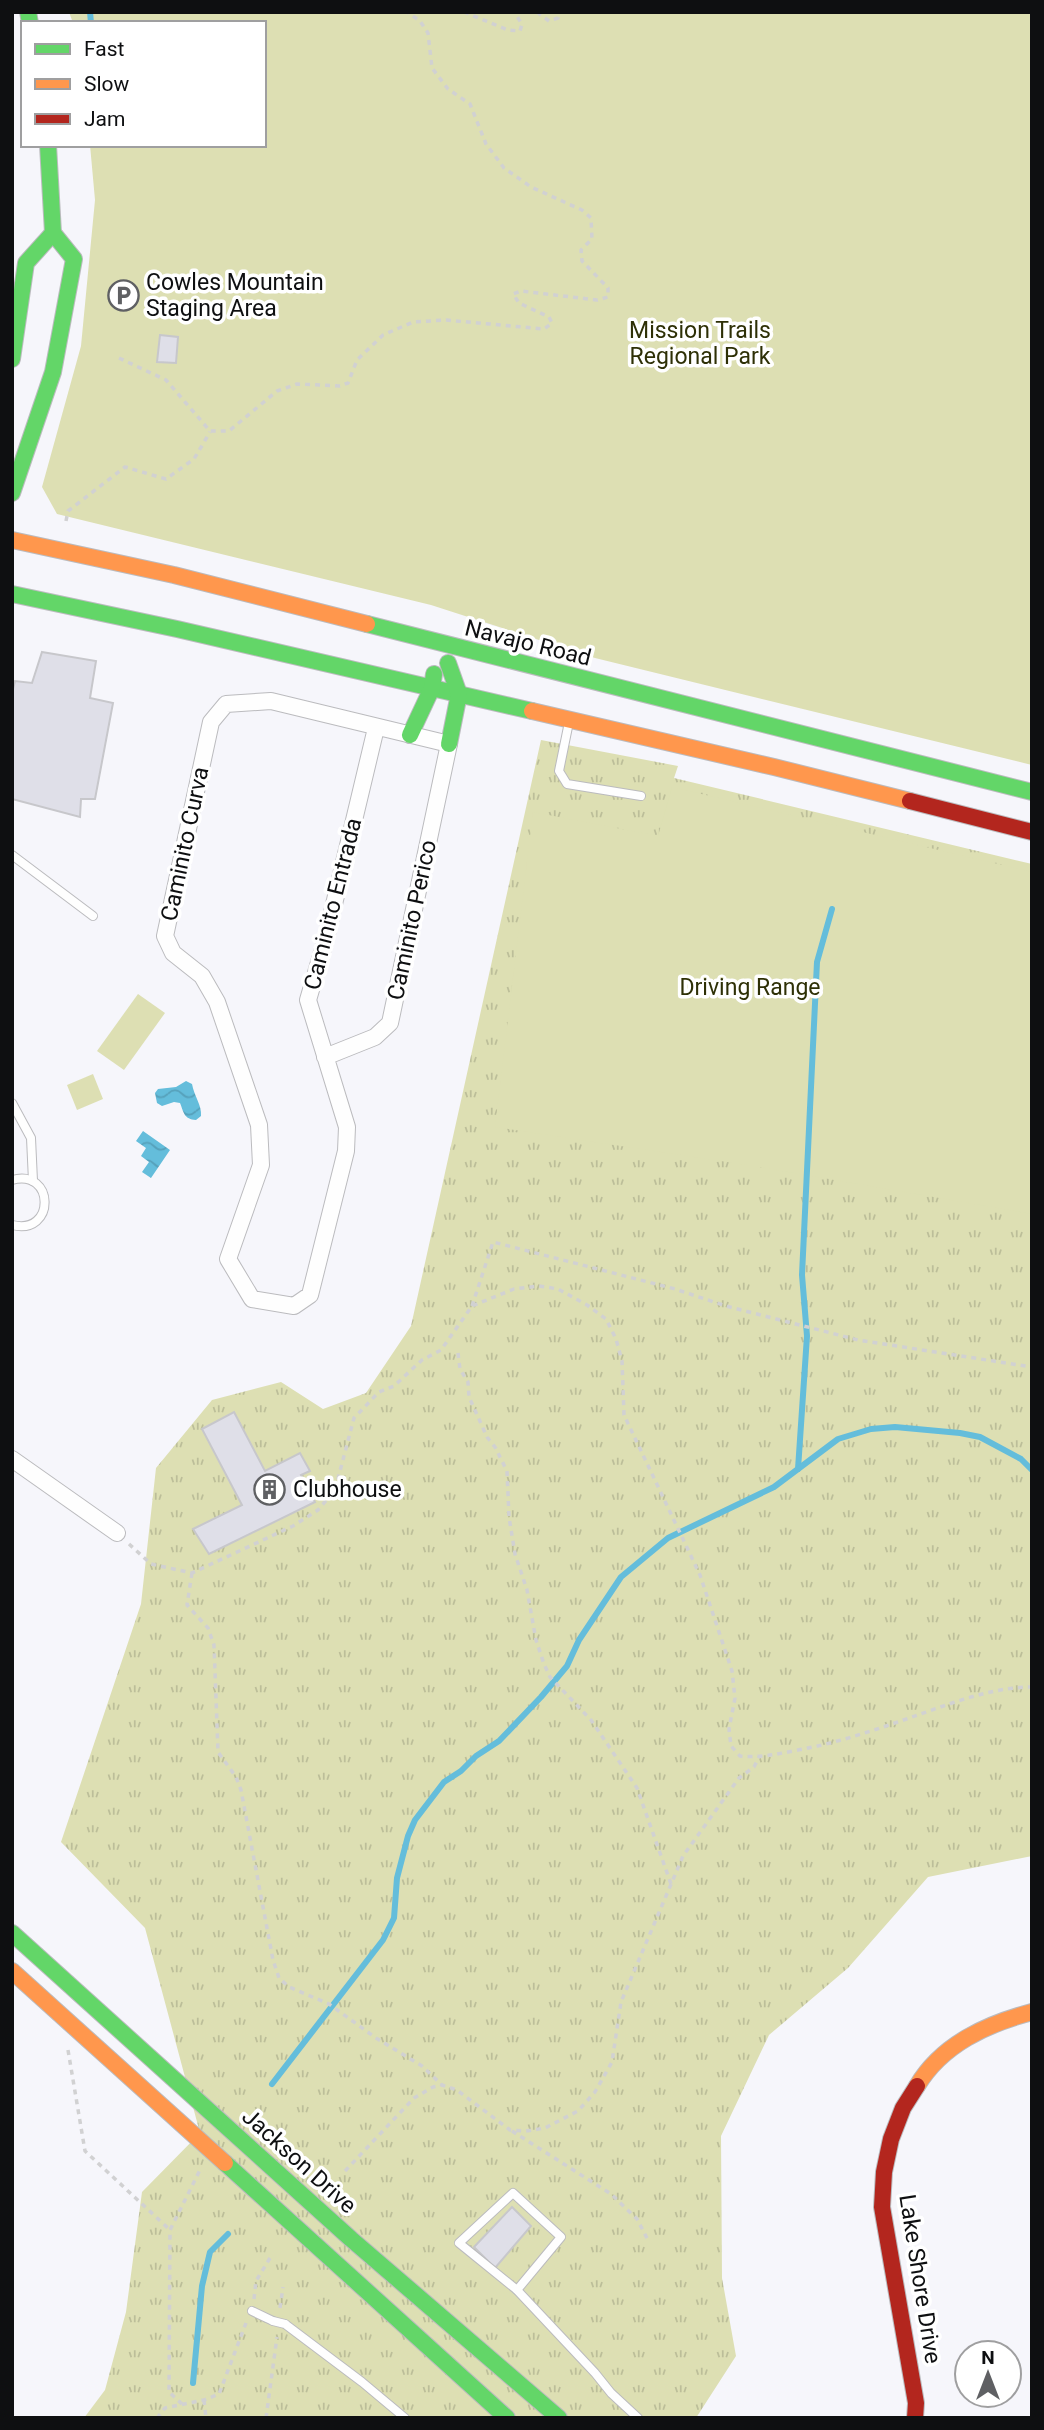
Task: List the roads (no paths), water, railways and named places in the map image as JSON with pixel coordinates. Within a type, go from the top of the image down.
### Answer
[{"type":"main road","points":[[12,493],[53,372],[74,259],[53,233],[48,147]]},
{"type":"main road","points":[[12,359],[26,262],[53,233]]},
{"type":"main road","name":"Navajo Road","points":[[12,540],[174,575],[397,634],[1032,792]]},
{"type":"main road","points":[[12,594],[190,632],[775,767],[1032,832]]},
{"type":"main road","points":[[397,634],[455,664]]},
{"type":"main road","points":[[410,734],[432,688],[434,674],[455,664]]},
{"type":"main road","points":[[449,744],[459,694],[455,664]]},
{"type":"main road","points":[[615,702],[681,705]]},
{"type":"main road","name":"Jackson Drive","points":[[12,1933],[300,2194],[559,2418]]},
{"type":"main road","points":[[12,1971],[507,2418]]},
{"type":"main road","name":"Lake Shore Drive","points":[[915,2418],[916,2403],[882,2207],[885,2160],[890,2137],[909,2095],[939,2059],[978,2031],[1000,2020],[1032,2011]]},
{"type":"street","name":"Caminito Curva","points":[[314,1283],[310,1295],[293,1306],[252,1299],[228,1259],[261,1165],[259,1125],[217,1002],[202,976],[173,953],[165,936],[211,722],[226,704],[271,701],[376,728]]},
{"type":"street","points":[[376,728],[449,744]]},
{"type":"street","name":"Caminito Entrada","points":[[314,1283],[346,1151],[347,1127],[309,1000],[376,728]]},
{"type":"street","name":"Caminito Perico","points":[[324,1057],[375,1037],[390,1023],[449,744]]},
{"type":"street","points":[[12,1459],[117,1533]]},
{"type":"lane","points":[[569,719],[559,771],[567,784],[640,796]]},
{"type":"lane","points":[[12,855],[93,916]]},
{"type":"lane","points":[[12,1103],[31,1139],[33,1181]]},
{"type":"lane","points":[[12,1180],[24,1178],[33,1181],[44,1194],[44,1212],[32,1224],[12,1225]]},
{"type":"lane","points":[[517,2290],[561,2237],[513,2193],[459,2243],[517,2290],[611,2393],[638,2418]]},
{"type":"lane","points":[[252,2311],[279,2322],[362,2382],[405,2418]]},
{"type":"water","points":[[186,1081],[192,1084],[200,1108],[201,1116],[196,1120],[187,1117],[180,1103],[162,1106],[157,1103],[155,1093],[158,1089],[176,1087]]},
{"type":"water","points":[[143,1131],[170,1150],[151,1178],[142,1172],[149,1162],[141,1156],[146,1148],[136,1141]]},
{"type":"waterway","points":[[90,12],[91,21]]},
{"type":"waterway","points":[[798,1469],[807,1336],[802,1275],[817,962],[832,909]]},
{"type":"waterway","points":[[272,2084],[383,1940],[394,1918],[397,1878],[415,1820],[444,1782],[499,1741],[541,1697],[567,1666],[579,1640],[621,1577],[668,1538],[774,1487],[838,1439],[871,1429],[895,1427],[980,1437],[1021,1459],[1032,1470]]},
{"type":"waterway","points":[[193,2383],[202,2286],[210,2252],[228,2234]]},
{"type":"place","name":"Cowles Mountain Staging Area","points":[[123,295]]},
{"type":"place","name":"Clubhouse","points":[[270,1489]]},
{"type":"park label","name":"Mission Trails Regional Park","points":[[700,343]]},
{"type":"park label","name":"Driving Range","points":[[750,987]]}]
